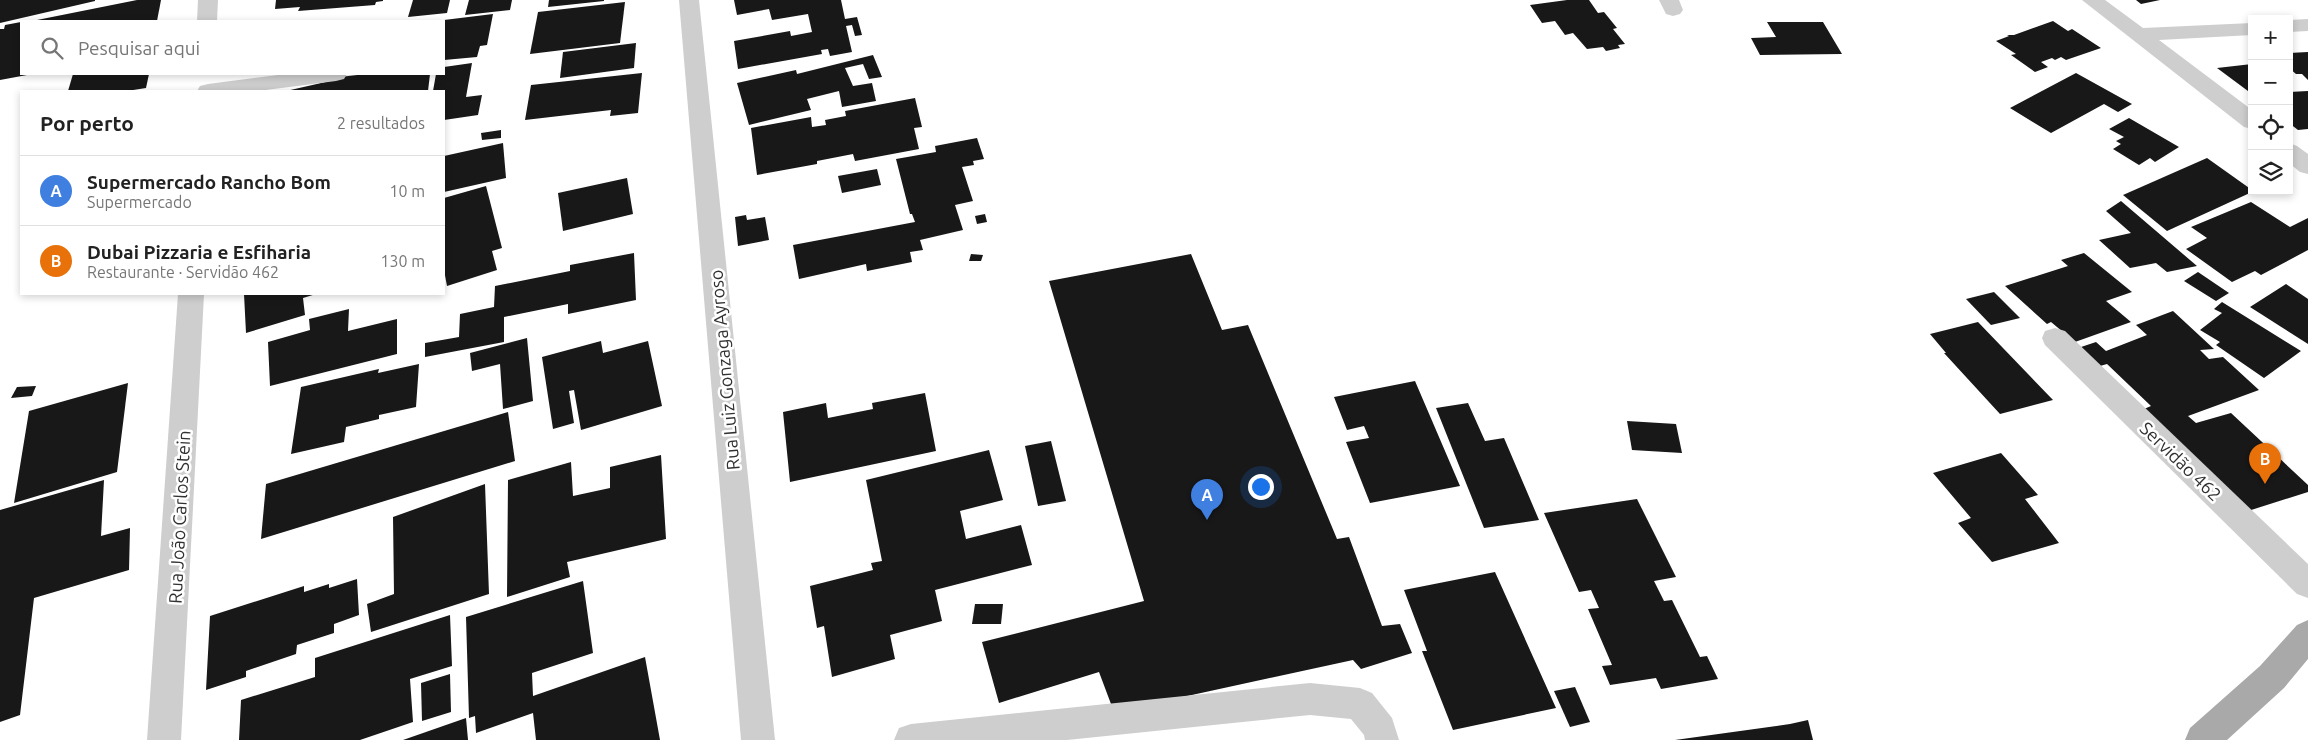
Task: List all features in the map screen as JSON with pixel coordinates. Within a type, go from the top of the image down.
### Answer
[{"type":"main road","points":[[2202,740],[2272,677],[2308,635]]},
{"type":"street","points":[[207,20],[208,0]]},
{"type":"street","name":"Rua Luiz Gonzaga Ayroso","points":[[689,0],[758,740]]},
{"type":"street","points":[[2092,0],[2248,119]]},
{"type":"street","points":[[2293,26],[2308,25]]},
{"type":"street","points":[[2139,35],[2248,29]]},
{"type":"street","points":[[203,90],[204,75]]},
{"type":"street","points":[[216,90],[328,75]]},
{"type":"street","points":[[2293,154],[2308,166]]},
{"type":"street","name":"Rua João Carlos Stein","points":[[164,740],[191,295]]},
{"type":"street","name":"Servidão 462","points":[[2054,338],[2308,584]]},
{"type":"street","points":[[911,740],[1310,699],[1360,704],[1380,728],[1382,740]]},
{"type":"building","points":[[0,0],[95,0],[95,1],[0,23]]},
{"type":"building","points":[[137,0],[161,0],[157,20],[37,20]]},
{"type":"building","points":[[276,0],[383,1],[376,2],[375,5],[298,11],[300,7],[275,9]]},
{"type":"building","points":[[413,0],[450,0],[447,13],[408,17]]},
{"type":"building","points":[[469,0],[512,0],[510,10],[465,15]]},
{"type":"building","points":[[549,0],[604,0],[604,1],[548,7]]},
{"type":"building","points":[[734,0],[841,0],[845,19],[857,17],[862,35],[855,36],[852,25],[846,26],[852,52],[830,56],[828,49],[821,50],[822,54],[738,69],[734,41],[790,31],[791,36],[812,32],[808,14],[772,20],[769,9],[737,15]]},
{"type":"building","points":[[1567,0],[1589,0],[1598,13],[1604,12],[1617,28],[1613,29],[1625,44],[1618,45],[1620,48],[1606,51],[1603,47],[1587,49],[1573,33],[1565,35],[1555,21],[1542,23],[1530,5]]},
{"type":"building","points":[[2136,0],[2160,0],[2141,4]]},
{"type":"building","points":[[625,2],[620,43],[530,54],[538,12]]},
{"type":"building","points":[[493,14],[487,45],[480,46],[477,57],[445,60],[444,20]]},
{"type":"building","points":[[2053,21],[2068,31],[2072,29],[2101,48],[2066,60],[2061,57],[2041,62],[2048,67],[2035,72],[2011,55],[2016,54],[1996,41],[2009,36],[2007,35],[2014,35]]},
{"type":"building","points":[[20,22],[20,75],[27,75],[0,80],[0,29],[4,29],[5,25]]},
{"type":"building","points":[[1767,22],[1823,22],[1842,54],[1760,55],[1751,38],[1776,37]]},
{"type":"building","points":[[636,43],[634,68],[560,78],[563,52]]},
{"type":"building","points":[[2308,52],[2308,80],[2302,74],[2296,74],[2293,71],[2293,53]]},
{"type":"building","points":[[873,55],[882,77],[869,79],[863,64],[845,68],[853,86],[872,83],[876,101],[842,107],[839,91],[807,99],[811,110],[749,125],[737,83],[796,70],[797,74]]},
{"type":"building","points":[[472,63],[466,97],[482,95],[478,115],[445,120],[445,90],[433,90],[436,75],[445,75],[445,67]]},
{"type":"building","points":[[2248,64],[2248,91],[2217,68]]},
{"type":"building","points":[[642,73],[638,113],[610,116],[611,110],[525,120],[531,85]]},
{"type":"building","points":[[2076,73],[2132,104],[2118,112],[2104,104],[2051,133],[2010,108]]},
{"type":"building","points":[[73,75],[149,75],[146,88],[133,90],[68,90]]},
{"type":"building","points":[[357,75],[430,75],[428,90],[290,90],[330,81],[331,78]]},
{"type":"building","points":[[2308,91],[2308,129],[2298,130],[2293,126],[2293,92]]},
{"type":"building","points":[[915,98],[922,127],[914,128],[919,149],[855,161],[853,154],[817,161],[817,164],[757,175],[751,128],[811,117],[812,127],[826,125],[825,120],[846,116],[845,111]]},
{"type":"building","points":[[2129,118],[2179,147],[2155,162],[2150,158],[2139,165],[2113,149],[2121,144],[2116,141],[2124,137],[2109,129]]},
{"type":"building","points":[[501,130],[501,138],[482,140],[481,133]]},
{"type":"building","points":[[977,138],[984,159],[973,161],[974,165],[962,167],[973,201],[955,205],[963,230],[920,240],[923,250],[910,252],[912,262],[867,271],[866,264],[799,279],[793,245],[915,222],[912,214],[910,214],[896,159],[936,152],[935,146]]},
{"type":"building","points":[[503,143],[506,178],[445,192],[445,156]]},
{"type":"building","points":[[2207,158],[2248,187],[2248,194],[2167,231],[2123,195]]},
{"type":"building","points":[[877,169],[881,185],[842,193],[838,176]]},
{"type":"building","points":[[627,178],[633,214],[563,231],[558,193]]},
{"type":"building","points":[[486,186],[502,248],[492,251],[497,270],[447,286],[445,275],[445,198]]},
{"type":"building","points":[[2121,201],[2197,266],[2167,272],[2156,263],[2130,268],[2099,240],[2131,233],[2106,211]]},
{"type":"building","points":[[2251,202],[2290,227],[2308,218],[2308,250],[2261,275],[2255,271],[2232,282],[2186,249],[2207,238],[2191,227]]},
{"type":"building","points":[[985,214],[987,222],[977,224],[975,216]]},
{"type":"building","points":[[746,215],[747,220],[765,217],[769,240],[738,246],[735,217]]},
{"type":"building","points":[[634,253],[636,300],[568,314],[568,304],[504,317],[504,342],[425,357],[425,343],[459,337],[460,314],[494,307],[495,286],[570,271],[570,265]]},
{"type":"building","points":[[2084,253],[2132,292],[2106,301],[2131,322],[2075,342],[2051,322],[2047,324],[2005,286],[2068,266],[2061,260]]},
{"type":"building","points":[[971,254],[983,255],[981,261],[969,261]]},
{"type":"building","points":[[1191,254],[1222,330],[1248,325],[1337,539],[1349,537],[1382,626],[1400,624],[1412,653],[1361,669],[1353,660],[1114,712],[1099,672],[999,703],[982,642],[1144,601],[1049,281]]},
{"type":"building","points":[[2198,272],[2229,293],[2216,301],[2184,281]]},
{"type":"building","points":[[2286,284],[2308,299],[2308,344],[2250,307]]},
{"type":"building","points":[[1994,292],[2020,318],[1991,325],[1966,299]]},
{"type":"building","points":[[244,295],[313,295],[303,298],[305,315],[246,333]]},
{"type":"building","points":[[2222,302],[2301,351],[2264,378],[2216,345],[2220,342],[2200,330],[2222,313],[2214,309]]},
{"type":"building","points":[[349,309],[348,331],[397,319],[397,354],[270,386],[268,342],[310,330],[309,319]]},
{"type":"building","points":[[2173,311],[2214,349],[2200,350],[2209,359],[2223,357],[2259,390],[2188,416],[2196,423],[2231,413],[2308,485],[2308,492],[2248,511],[2144,409],[2151,406],[2107,364],[2100,366],[2081,347],[2096,342],[2106,351],[2147,335],[2136,325]]},
{"type":"building","points":[[1978,322],[2053,400],[2000,414],[1944,353],[1946,353],[1930,334]]},
{"type":"building","points":[[527,338],[533,401],[503,409],[500,364],[472,371],[470,353]]},
{"type":"building","points":[[601,341],[603,353],[648,341],[662,406],[581,430],[574,390],[569,391],[574,423],[553,429],[542,357]]},
{"type":"building","points":[[419,364],[416,407],[379,415],[379,419],[346,427],[344,442],[291,454],[301,387],[379,369],[378,373]]},
{"type":"building","points":[[1415,381],[1460,486],[1370,503],[1346,442],[1369,438],[1364,426],[1347,430],[1334,397]]},
{"type":"building","points":[[128,383],[117,472],[14,503],[29,411]]},
{"type":"building","points":[[36,386],[32,396],[11,398],[17,387]]},
{"type":"building","points":[[925,393],[936,451],[790,482],[783,412],[826,403],[828,418],[873,409],[872,403]]},
{"type":"building","points":[[1468,403],[1485,441],[1504,438],[1539,520],[1484,528],[1436,408]]},
{"type":"building","points":[[508,412],[515,461],[261,539],[266,484]]},
{"type":"building","points":[[1627,421],[1676,424],[1682,453],[1632,450]]},
{"type":"building","points":[[1051,441],[1066,501],[1038,506],[1025,446]]},
{"type":"building","points":[[989,450],[1003,500],[960,511],[966,539],[1021,525],[1032,565],[935,590],[942,621],[890,635],[895,659],[832,677],[824,626],[817,628],[810,586],[873,570],[871,563],[882,561],[866,480]]},
{"type":"building","points":[[2001,453],[2038,495],[2025,499],[2059,543],[1992,562],[1958,523],[1971,518],[1933,473]]},
{"type":"building","points":[[661,455],[666,539],[567,562],[570,577],[507,597],[508,480],[571,462],[573,496],[610,488],[610,467]]},
{"type":"building","points":[[104,480],[101,536],[130,528],[129,570],[34,598],[20,715],[0,722],[0,510]]},
{"type":"building","points":[[485,484],[489,594],[371,632],[367,604],[394,594],[393,517]]},
{"type":"building","points":[[1637,499],[1676,577],[1654,581],[1664,601],[1672,600],[1700,657],[1707,656],[1718,679],[1661,689],[1656,678],[1610,685],[1602,666],[1612,665],[1588,609],[1599,608],[1591,590],[1579,592],[1544,513]]},
{"type":"building","points":[[1495,572],[1556,708],[1453,730],[1422,651],[1427,651],[1404,590]]},
{"type":"building","points":[[357,579],[359,615],[334,624],[334,633],[297,645],[296,654],[246,671],[246,677],[206,690],[210,616],[304,586],[304,592],[329,584],[329,588]]},
{"type":"building","points":[[583,581],[593,653],[532,673],[533,696],[645,657],[660,740],[536,740],[533,713],[476,733],[475,716],[469,718],[466,617]]},
{"type":"building","points":[[975,604],[1003,604],[1001,624],[972,624]]},
{"type":"building","points":[[450,615],[452,666],[410,679],[413,722],[360,740],[239,740],[241,700],[315,677],[315,658]]},
{"type":"building","points":[[450,674],[451,712],[422,721],[421,683]]},
{"type":"building","points":[[1575,687],[1590,722],[1570,727],[1554,691]]},
{"type":"building","points":[[466,718],[468,740],[403,740]]},
{"type":"building","points":[[1808,720],[1813,740],[1675,740],[1790,724]]},
{"type":"place","name":"Dubai Pizzaria e Esfiharia","points":[[2265,484]]},
{"type":"place","name":"Supermercado Rancho Bom","points":[[1207,520]]}]
